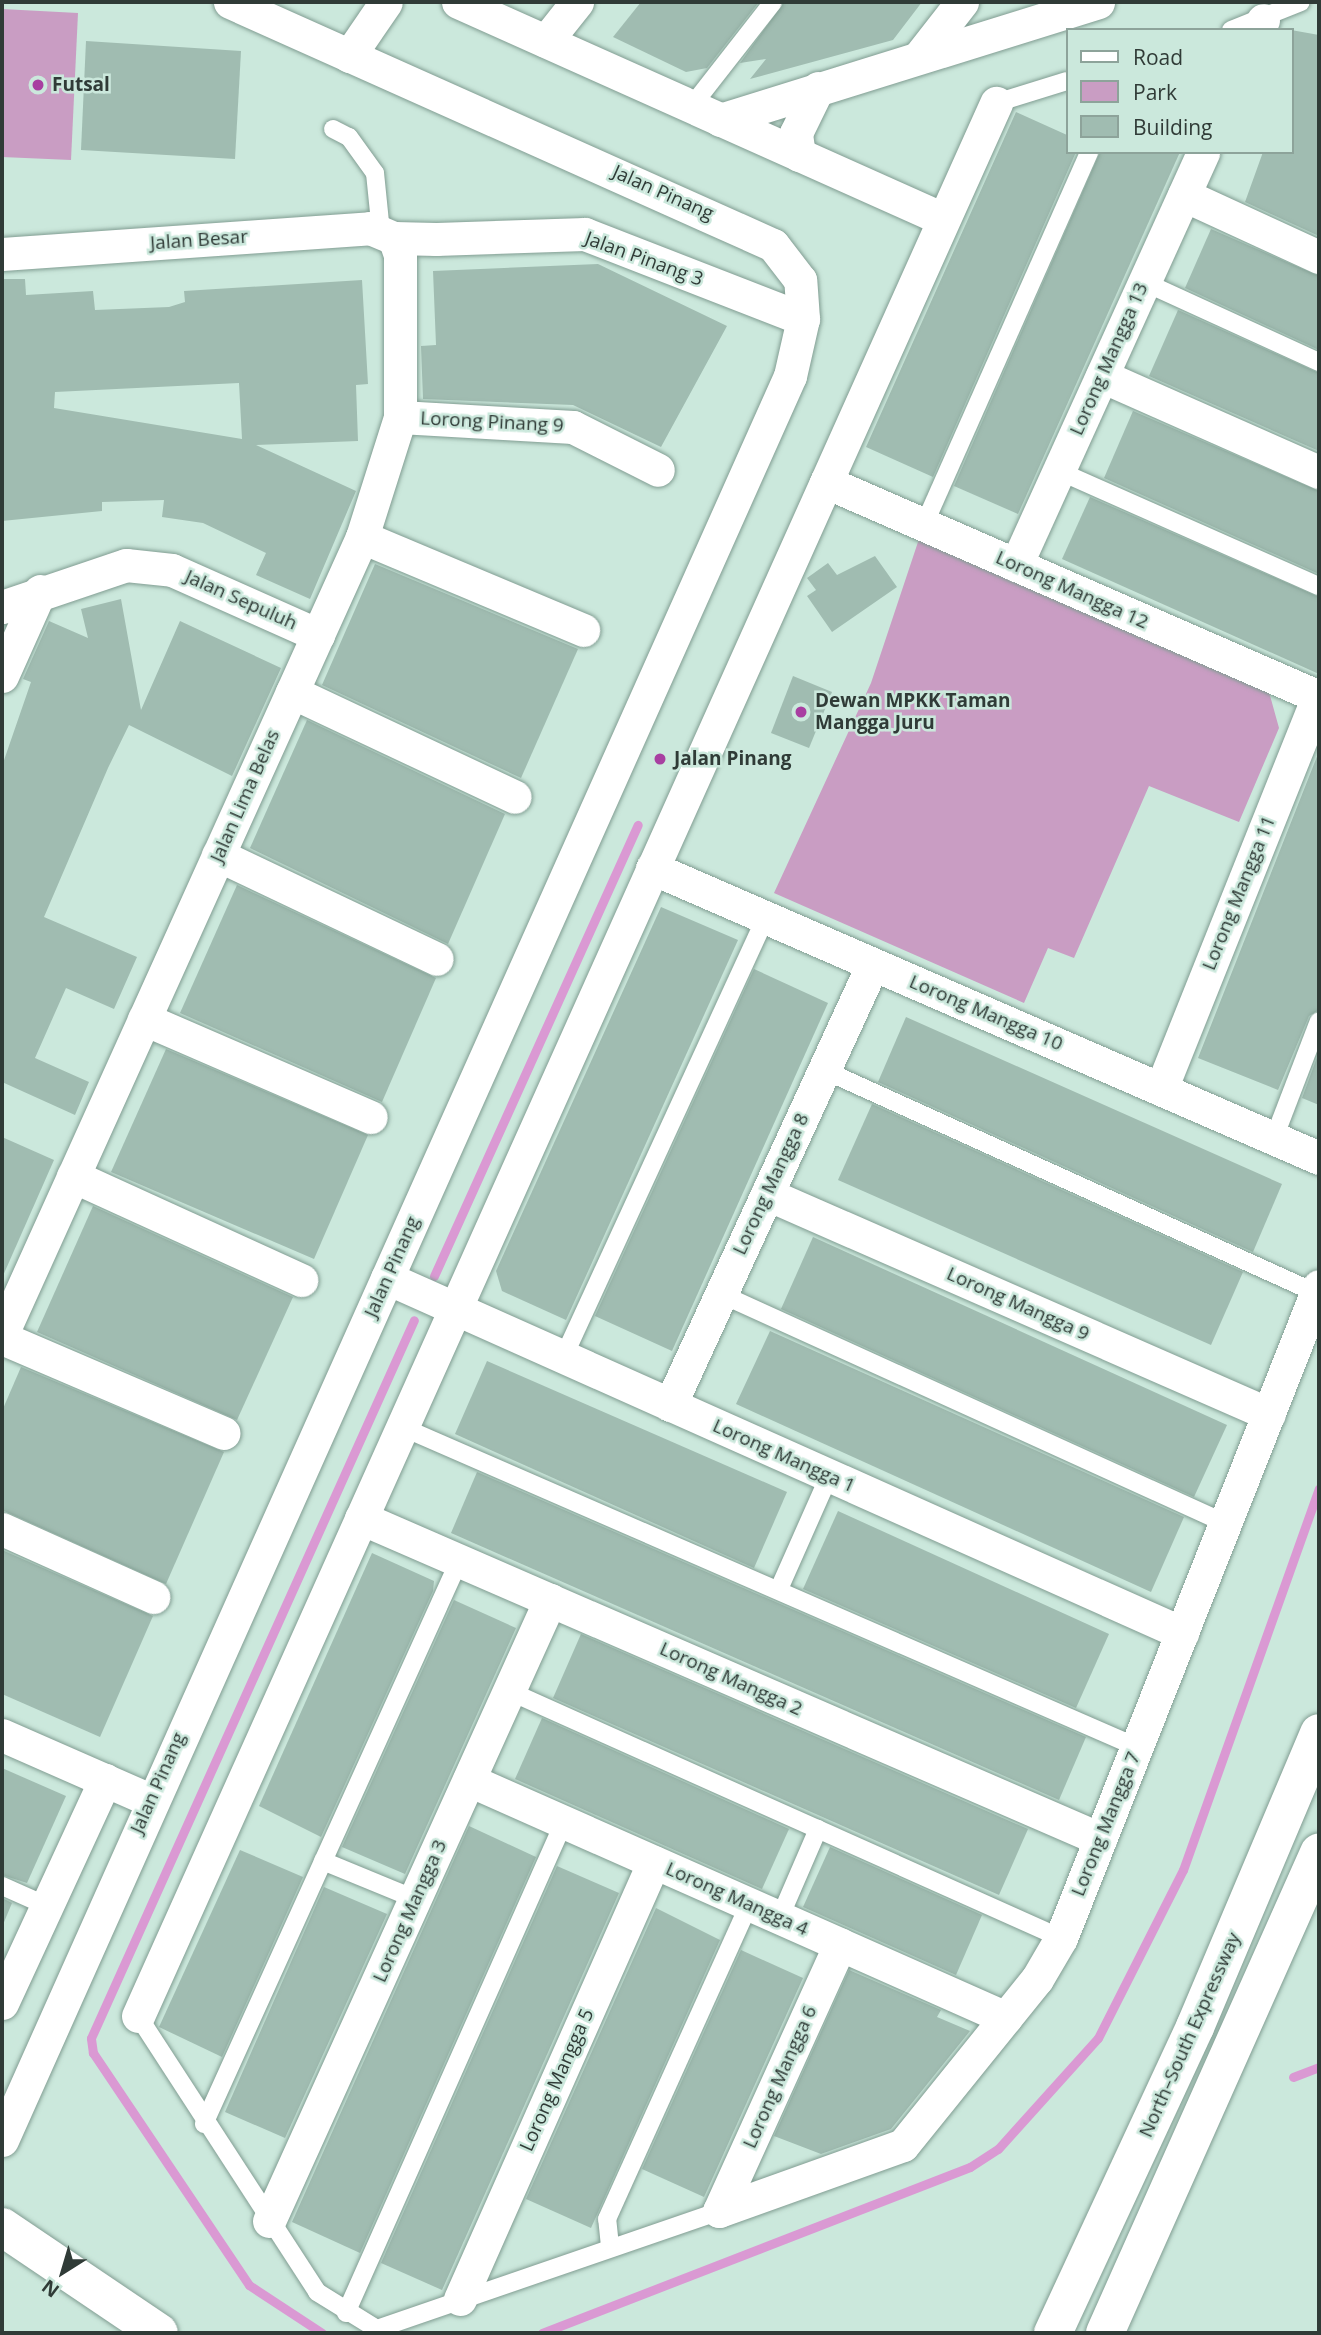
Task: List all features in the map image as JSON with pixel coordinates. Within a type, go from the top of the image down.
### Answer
[{"type":"main road","name":"North–South Expressway","points":[[1053,2333],[1195,2026],[1319,1733]]},
{"type":"main road","points":[[1105,2333],[1319,1853]]},
{"type":"main road","points":[[2,2227],[159,2333]]},
{"type":"street","name":"Jalan Pinang","points":[[2,2140],[150,1800],[387,1278],[790,376],[803,319],[800,280],[773,245],[230,2]]},
{"type":"street","points":[[349,56],[386,2]]},
{"type":"street","points":[[458,2],[943,219]]},
{"type":"street","points":[[546,41],[577,2]]},
{"type":"street","points":[[919,57],[962,2]]},
{"type":"street","points":[[706,113],[818,88],[1088,3]]},
{"type":"street","points":[[799,155],[796,133],[818,88]]},
{"type":"street","points":[[138,2016],[996,103]]},
{"type":"street","name":"Lorong Mangga 13","points":[[1016,565],[1202,154]]},
{"type":"street","points":[[1184,195],[1319,257]]},
{"type":"street","name":"Jalan Pinang 3","points":[[387,235],[585,234],[803,319]]},
{"type":"street","name":"Jalan Besar","points":[[2,254],[387,235]]},
{"type":"street","name":"Jalan Lima Belas","points":[[2,1336],[362,537],[400,417],[400,255],[387,235]]},
{"type":"street","points":[[1102,376],[1319,472]]},
{"type":"street","name":"Lorong Pinang 9","points":[[400,417],[573,426],[658,470]]},
{"type":"street","name":"Lorong Mangga 12","points":[[826,482],[1319,697]]},
{"type":"street","points":[[362,537],[583,630]]},
{"type":"street","name":"Jalan Sepuluh","points":[[2,607],[40,591],[125,565],[172,570],[318,635]]},
{"type":"street","points":[[2,676],[40,591]]},
{"type":"street","points":[[292,692],[515,797]]},
{"type":"street","name":"Lorong Mangga 11","points":[[1161,1089],[1319,697]]},
{"type":"street","points":[[218,855],[438,959]]},
{"type":"street","name":"Lorong Mangga 10","points":[[652,868],[1319,1158]]},
{"type":"street","name":"Lorong Mangga 8","points":[[670,1405],[873,964]]},
{"type":"street","points":[[144,1019],[371,1117]]},
{"type":"street","points":[[73,1177],[301,1280]]},
{"type":"street","name":"Lorong Mangga 9","points":[[767,1194],[1269,1414]]},
{"type":"street","name":"Lorong Mangga 1","points":[[387,1278],[1182,1633]]},
{"type":"street","name":"Lorong Mangga 7","points":[[719,2211],[903,2145],[1006,2018],[1061,1938],[1318,1290]]},
{"type":"street","points":[[2,1336],[224,1433]]},
{"type":"street","name":"Lorong Mangga 2","points":[[361,1518],[1100,1839]]},
{"type":"street","points":[[2,1529],[153,1597]]},
{"type":"street","name":"Lorong Mangga 3","points":[[269,2221],[550,1600]]},
{"type":"street","points":[[2,1735],[150,1800]]},
{"type":"street","points":[[2,2003],[105,1780]]},
{"type":"street","name":"Lorong Mangga 4","points":[[469,1780],[1006,2018]]},
{"type":"street","name":"Lorong Mangga 5","points":[[460,2299],[654,1862]]},
{"type":"street","name":"Lorong Mangga 6","points":[[719,2211],[840,1944]]},
{"type":"lane","points":[[706,113],[773,2]]},
{"type":"lane","points":[[1243,28],[1261,25],[1301,2]]},
{"type":"lane","points":[[996,103],[1066,81]]},
{"type":"lane","points":[[333,129],[349,137],[376,173],[387,235]]},
{"type":"lane","points":[[924,525],[1088,154]]},
{"type":"lane","points":[[1144,282],[1319,362]]},
{"type":"lane","points":[[1059,471],[1319,586]]},
{"type":"lane","points":[[565,1356],[765,917]]},
{"type":"lane","points":[[1274,1138],[1319,1021]]},
{"type":"lane","points":[[824,1070],[1318,1290]]},
{"type":"lane","points":[[721,1294],[1225,1523]]},
{"type":"lane","points":[[402,1427],[779,1589],[1136,1747]]},
{"type":"lane","points":[[779,1589],[829,1476]]},
{"type":"lane","points":[[204,2124],[459,1561]]},
{"type":"lane","points":[[509,1691],[1061,1938]]},
{"type":"lane","points":[[346,2313],[564,1822]]},
{"type":"lane","points":[[780,1917],[818,1829]]},
{"type":"lane","points":[[323,1861],[415,1899]]},
{"type":"lane","points":[[2,1886],[47,1906]]},
{"type":"lane","points":[[610,2246],[607,2219],[750,1904]]},
{"type":"lane","points":[[138,2016],[204,2124],[317,2292],[346,2313],[377,2329],[610,2246],[719,2211]]},
{"type":"green space","name":"Futsal","points":[[2,9],[78,13],[71,160],[2,157]]},
{"type":"green space","points":[[919,539],[1269,692],[1279,728],[1239,822],[1149,786],[1074,958],[1048,948],[1024,1003],[774,893],[871,683]]},
{"type":"building","points":[[641,2],[759,2],[707,68],[686,72],[613,37]]},
{"type":"building","points":[[784,2],[922,2],[893,40],[750,79],[766,59],[740,63]]},
{"type":"building","points":[[1293,30],[1319,35],[1319,236],[1245,202],[1262,154],[1293,154]]},
{"type":"building","points":[[86,41],[241,51],[235,159],[81,150]]},
{"type":"building","points":[[1016,112],[1066,135],[1066,154],[1075,154],[933,477],[866,447]]},
{"type":"building","points":[[1099,154],[1179,154],[1018,514],[954,486]]},
{"type":"building","points":[[1211,229],[1319,276],[1319,350],[1185,288]]},
{"type":"building","points":[[598,264],[727,326],[661,447],[573,405],[423,399],[421,346],[436,345],[433,271]]},
{"type":"building","points":[[2,279],[25,279],[26,295],[93,291],[95,310],[169,307],[185,302],[184,291],[362,280],[368,384],[356,385],[358,441],[256,445],[356,491],[310,599],[256,575],[266,553],[203,523],[162,517],[164,500],[102,502],[102,511],[2,521]],"holes":[[[239,383],[242,439],[54,408],[55,392]]]},
{"type":"building","points":[[1178,310],[1319,373],[1319,451],[1149,376]]},
{"type":"building","points":[[1133,411],[1319,491],[1319,574],[1104,478]]},
{"type":"building","points":[[1090,497],[1319,597],[1319,674],[1062,559]]},
{"type":"building","points":[[875,556],[897,587],[832,632],[807,596],[816,590],[807,578],[828,563],[837,575]]},
{"type":"building","points":[[375,564],[578,649],[521,778],[322,685]]},
{"type":"building","points":[[121,599],[141,710],[180,621],[281,668],[232,776],[129,725],[108,768],[44,917],[137,957],[114,1009],[66,988],[35,1058],[89,1082],[75,1115],[2,1082],[2,766],[31,682],[23,679],[49,621],[88,638],[81,609]]},
{"type":"building","name":"Dewan MPKK Taman Mangga Juru","points":[[793,676],[832,692],[809,748],[771,733]]},
{"type":"building","points":[[307,720],[505,814],[448,944],[250,848]]},
{"type":"building","points":[[1318,754],[1319,1010],[1309,1016],[1278,1090],[1198,1058]]},
{"type":"building","points":[[237,885],[436,978],[382,1102],[180,1013]]},
{"type":"building","points":[[661,907],[738,940],[566,1320],[502,1291],[496,1271]]},
{"type":"building","points":[[754,969],[828,1003],[672,1351],[595,1316]]},
{"type":"building","points":[[906,1017],[1282,1184],[1253,1252],[878,1082]]},
{"type":"building","points":[[166,1049],[368,1135],[314,1259],[111,1172]]},
{"type":"building","points":[[1319,1052],[1319,1105],[1302,1098]]},
{"type":"building","points":[[872,1104],[1243,1272],[1211,1345],[838,1180]]},
{"type":"building","points":[[2,1137],[54,1160],[2,1278]]},
{"type":"building","points":[[93,1206],[293,1297],[237,1420],[37,1332]]},
{"type":"building","points":[[813,1237],[1227,1425],[1194,1497],[781,1309]]},
{"type":"building","points":[[770,1331],[1184,1517],[1151,1592],[736,1404]]},
{"type":"building","points":[[487,1361],[787,1492],[754,1568],[455,1434]]},
{"type":"building","points":[[21,1367],[224,1452],[166,1584],[2,1510],[2,1411]]},
{"type":"building","points":[[477,1472],[1086,1737],[1059,1800],[451,1533]]},
{"type":"building","points":[[838,1511],[1109,1634],[1076,1708],[803,1589]]},
{"type":"building","points":[[2,1550],[153,1616],[100,1737],[2,1694]]},
{"type":"building","points":[[372,1553],[434,1581],[433,1591],[321,1837],[259,1806]]},
{"type":"building","points":[[454,1600],[516,1628],[405,1874],[342,1847]]},
{"type":"building","points":[[581,1634],[1028,1829],[999,1895],[553,1698]]},
{"type":"building","points":[[542,1718],[789,1829],[762,1889],[515,1779]]},
{"type":"building","points":[[2,1768],[66,1796],[27,1883],[2,1875]]},
{"type":"building","points":[[469,1826],[536,1857],[360,2253],[292,2222]]},
{"type":"building","points":[[830,1847],[982,1915],[956,1975],[803,1907]]},
{"type":"building","points":[[240,1850],[303,1877],[222,2057],[159,2027]]},
{"type":"building","points":[[557,1866],[619,1893],[442,2290],[381,2263]]},
{"type":"building","points":[[324,1887],[387,1914],[285,2138],[225,2112]]},
{"type":"building","points":[[2,1898],[12,1903],[2,1927]]},
{"type":"building","points":[[656,1908],[720,1940],[591,2228],[526,2199]]},
{"type":"building","points":[[741,1950],[803,1978],[704,2197],[642,2169]]},
{"type":"building","points":[[849,1970],[941,2010],[937,2017],[970,2031],[891,2129],[821,2154],[774,2136]]},
{"type":"waterway","points":[[434,1276],[638,825]]},
{"type":"waterway","points":[[322,2333],[249,2285],[93,2053],[91,2038],[414,1320]]},
{"type":"waterway","points":[[542,2333],[970,2167],[998,2149],[1098,2038],[1183,1870],[1319,1488]]},
{"type":"waterway","points":[[1293,2077],[1319,2067]]},
{"type":"place","name":"Futsal","points":[[38,85]]},
{"type":"place","name":"Dewan MPKK Taman Mangga Juru","points":[[801,712]]},
{"type":"place","name":"Jalan Pinang","points":[[660,759]]}]
